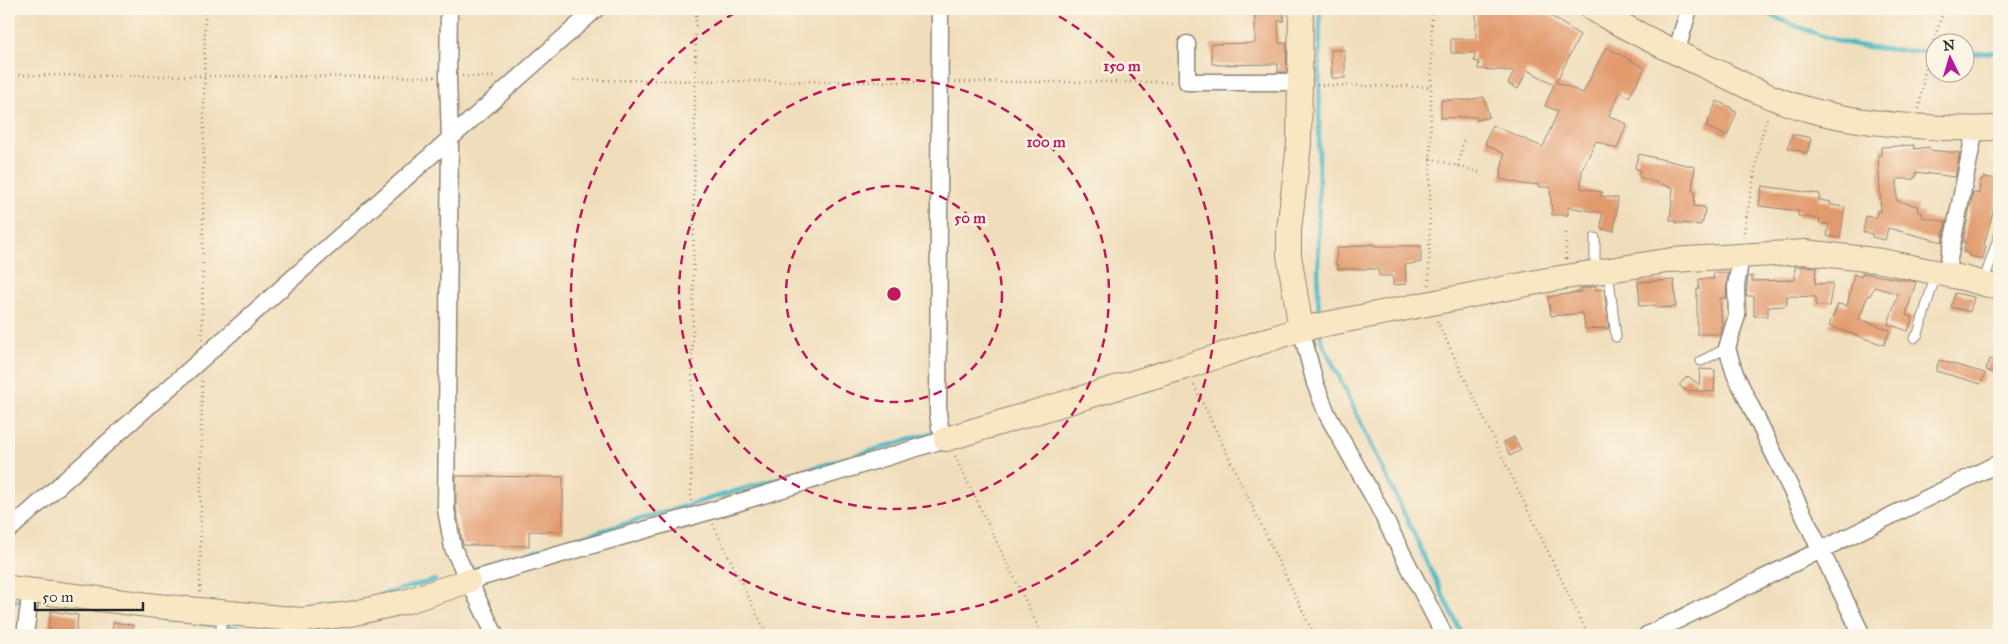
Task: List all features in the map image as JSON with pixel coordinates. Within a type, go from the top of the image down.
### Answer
[{"type":"street","points":[[449,9],[448,76],[450,140],[446,509],[453,548],[495,635]]},
{"type":"street","points":[[9,530],[596,9]]},
{"type":"street","points":[[940,9],[938,413],[940,427],[946,439]]},
{"type":"street","points":[[1301,9],[1299,144],[1289,230],[1289,255],[1301,329],[1315,383],[1327,414],[1374,498],[1444,635]]},
{"type":"street","points":[[1593,9],[1676,54],[1773,98],[1804,108],[1840,116],[1917,125],[1976,129],[1999,128]]},
{"type":"street","points":[[1676,54],[1689,9]]},
{"type":"street","points":[[1187,44],[1187,82],[1301,83]]},
{"type":"street","points":[[1941,273],[1976,129]]},
{"type":"street","points":[[25,635],[20,589],[214,620],[302,620],[331,617],[408,601],[468,581],[707,512],[1185,367],[1301,329],[1566,277],[1672,260],[1805,252],[1882,261],[1991,286]]},
{"type":"street","points":[[1741,255],[1736,287],[1737,315],[1727,348],[1735,374],[1862,635]]},
{"type":"street","points":[[1647,635],[1999,463]]},
{"type":"lane","points":[[1991,286],[1999,236]]},
{"type":"lane","points":[[1596,238],[1601,271],[1616,337]]},
{"type":"lane","points":[[1914,338],[1918,334],[1941,273]]},
{"type":"lane","points":[[1701,361],[1727,348]]},
{"type":"path","points":[[204,9],[202,359],[214,620]]},
{"type":"path","points":[[690,517],[696,9]]},
{"type":"path","points":[[1432,9],[1429,304],[1588,635]]},
{"type":"path","points":[[1917,125],[1926,64],[1944,9]]},
{"type":"path","points":[[9,75],[448,76],[518,78]]},
{"type":"path","points":[[574,80],[1187,82]]},
{"type":"path","points":[[1301,83],[1431,87]]},
{"type":"path","points":[[1741,255],[1760,142],[1773,98]]},
{"type":"path","points":[[1458,166],[1464,137]]},
{"type":"path","points":[[1430,158],[1481,173]]},
{"type":"path","points":[[1566,232],[1566,277]]},
{"type":"path","points":[[1185,367],[1314,635]]},
{"type":"path","points":[[946,439],[1042,635]]},
{"type":"path","points":[[707,512],[767,635]]},
{"type":"building","points":[[1255,9],[1284,9],[1284,21],[1278,21],[1279,43],[1287,43],[1286,72],[1278,72],[1278,64],[1212,64],[1211,44],[1255,43]]},
{"type":"building","points":[[1476,9],[1540,9],[1580,35],[1556,82],[1583,93],[1606,47],[1645,68],[1629,97],[1620,92],[1609,116],[1627,124],[1617,149],[1596,141],[1582,170],[1581,188],[1602,192],[1601,196],[1618,198],[1614,231],[1601,229],[1602,213],[1568,207],[1568,215],[1552,215],[1550,187],[1538,187],[1538,184],[1527,185],[1500,179],[1504,154],[1485,144],[1492,125],[1543,147],[1558,111],[1545,106],[1554,84],[1527,70],[1518,89],[1508,84],[1514,71],[1478,69],[1479,62],[1474,61],[1475,53],[1451,53],[1451,39],[1476,39]]},
{"type":"building","points":[[1331,50],[1345,50],[1345,78],[1332,78]]},
{"type":"building","points":[[1484,97],[1489,117],[1477,120],[1476,117],[1441,118],[1441,100],[1468,100]]},
{"type":"building","points":[[1717,101],[1737,112],[1727,136],[1706,127]]},
{"type":"building","points":[[1792,134],[1811,138],[1807,153],[1788,148]]},
{"type":"building","points":[[1914,145],[1914,149],[1929,147],[1929,150],[1960,153],[1955,177],[1916,172],[1914,179],[1897,179],[1897,201],[1918,206],[1917,211],[1923,213],[1922,217],[1946,222],[1942,242],[1888,228],[1885,240],[1872,237],[1872,234],[1863,232],[1866,216],[1876,218],[1877,211],[1881,211],[1878,155],[1881,155],[1881,147]]},
{"type":"building","points":[[1639,154],[1695,167],[1692,191],[1695,191],[1694,206],[1705,207],[1701,225],[1676,223],[1676,221],[1670,220],[1673,188],[1639,177],[1640,170],[1636,169],[1635,166]]},
{"type":"building","points":[[1984,177],[1999,179],[1999,190],[1984,245],[1986,246],[1983,259],[1969,256],[1969,254],[1963,252],[1966,243],[1963,242],[1973,192],[1979,194],[1981,179],[1984,179]]},
{"type":"building","points":[[1762,186],[1820,194],[1819,200],[1831,202],[1830,205],[1845,207],[1840,238],[1827,236],[1829,224],[1819,223],[1820,219],[1798,216],[1799,211],[1759,206]]},
{"type":"building","points":[[1374,244],[1374,246],[1421,246],[1421,262],[1405,265],[1406,284],[1393,285],[1393,276],[1379,276],[1378,269],[1338,269],[1338,265],[1336,265],[1337,248]]},
{"type":"building","points":[[1795,266],[1816,267],[1815,284],[1833,283],[1829,306],[1816,306],[1816,297],[1787,296],[1787,304],[1785,306],[1768,307],[1768,316],[1754,316],[1754,296],[1746,296],[1748,277],[1752,276],[1752,281],[1795,280]]},
{"type":"building","points":[[1713,273],[1728,273],[1726,298],[1720,298],[1722,331],[1721,334],[1697,334],[1697,289],[1699,289],[1699,279],[1714,279]]},
{"type":"building","points":[[1863,273],[1916,282],[1906,315],[1913,317],[1908,331],[1888,324],[1898,294],[1874,287],[1870,296],[1868,295],[1859,319],[1890,330],[1884,345],[1829,326],[1838,304],[1847,306],[1854,274],[1861,277]]},
{"type":"building","points":[[1674,280],[1676,307],[1656,308],[1656,305],[1640,306],[1638,282]]},
{"type":"building","points":[[1596,286],[1596,290],[1604,289],[1609,328],[1585,329],[1583,313],[1551,316],[1548,297],[1581,292],[1580,289]]},
{"type":"building","points":[[1955,293],[1974,297],[1970,312],[1951,307]]},
{"type":"building","points":[[1990,359],[1999,362],[1999,375],[1986,370]]},
{"type":"building","points":[[1939,360],[1985,373],[1981,384],[1936,371]]},
{"type":"building","points":[[1700,369],[1715,370],[1714,392],[1685,390],[1679,385],[1688,376],[1699,385]]},
{"type":"building","points":[[1514,437],[1521,450],[1510,456],[1503,442]]},
{"type":"building","points":[[456,476],[563,477],[563,532],[529,531],[529,546],[463,545],[456,508]]},
{"type":"building","points":[[51,611],[78,615],[76,632],[73,632],[73,635],[50,632],[51,629],[48,628]]},
{"type":"building","points":[[113,622],[133,625],[131,635],[112,635]]},
{"type":"waterway","points":[[1320,9],[1318,298],[1320,317]]},
{"type":"waterway","points":[[1756,9],[1835,40],[1880,48],[1926,52]]},
{"type":"waterway","points":[[1976,53],[1999,52]]},
{"type":"waterway","points":[[1320,332],[1321,339],[1462,635]]},
{"type":"waterway","points":[[466,571],[938,431]]},
{"type":"waterway","points":[[380,595],[435,580]]},
{"type":"waterway","points":[[9,600],[27,602]]},
{"type":"waterway","points":[[303,611],[306,607],[333,604]]},
{"type":"waterway","points":[[164,619],[285,633],[290,626]]}]
